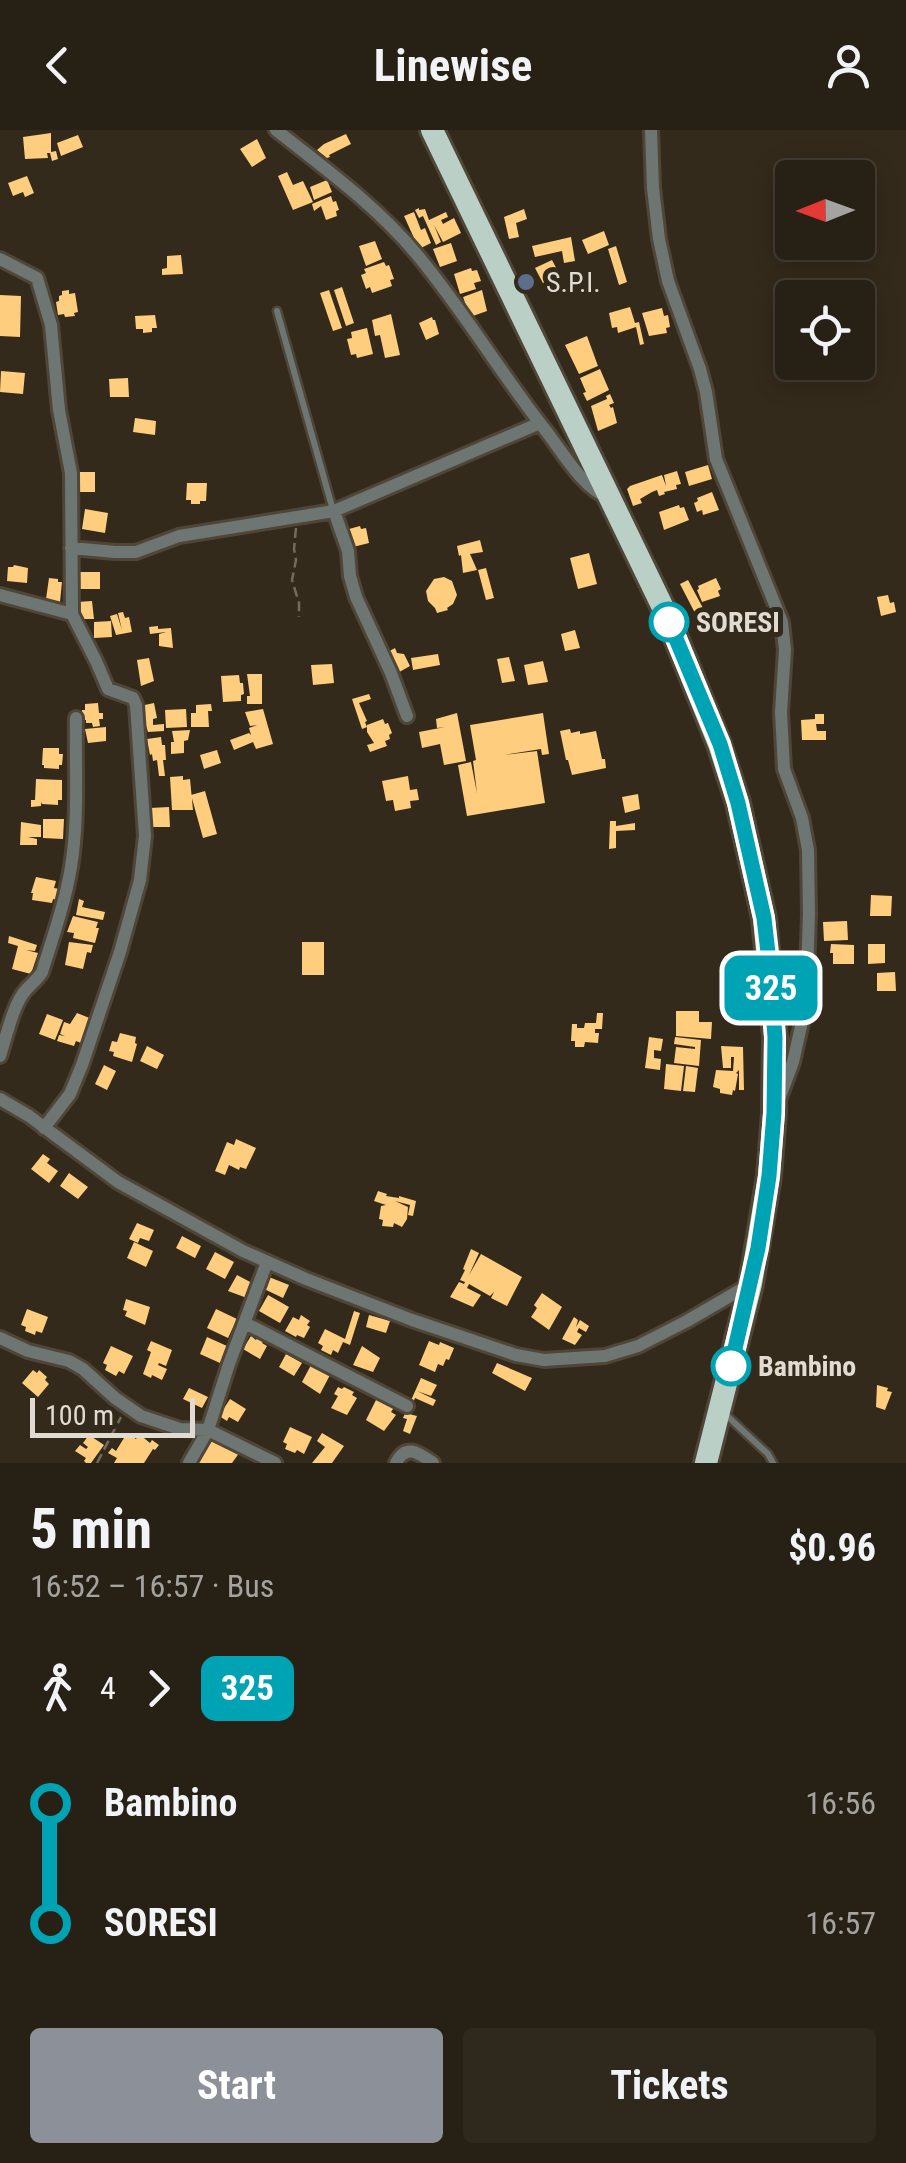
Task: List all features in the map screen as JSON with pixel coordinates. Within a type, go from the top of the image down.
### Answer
[{"type":"highway","points":[[432,130],[667,616],[720,744],[764,918],[775,1037],[769,1176],[751,1284],[706,1463]]},
{"type":"street","points":[[276,130],[395,230],[591,488],[610,498]]},
{"type":"street","points":[[651,130],[658,239],[668,281],[700,369],[716,459],[782,622],[784,769],[802,818],[808,850],[809,914],[806,1004],[793,1062],[774,1113]]},
{"type":"street","points":[[0,259],[37,278],[45,298],[71,474],[72,614],[108,689],[133,698],[136,704],[142,770],[145,855],[128,925],[70,1094],[44,1128]]},
{"type":"street","points":[[72,548],[136,552],[180,536],[334,511],[540,423]]},
{"type":"street","points":[[334,511],[348,550],[356,597],[407,716]]},
{"type":"street","points":[[0,595],[72,614]]},
{"type":"street","points":[[0,1056],[18,1004],[42,972],[66,892],[75,811],[76,718]]},
{"type":"street","points":[[0,1099],[146,1199],[267,1262],[412,1320],[516,1355],[544,1360],[605,1356],[638,1346],[751,1284]]},
{"type":"street","points":[[189,1463],[208,1430],[267,1262]]},
{"type":"street","points":[[245,1323],[407,1406]]},
{"type":"street","points":[[0,1338],[28,1351],[70,1361],[141,1416],[180,1429],[208,1430],[275,1463]]},
{"type":"street","points":[[396,1463],[400,1455],[408,1452],[433,1463]]},
{"type":"lane","points":[[277,312],[334,511]]},
{"type":"lane","points":[[721,1410],[773,1463]]},
{"type":"path","points":[[299,617],[292,580],[296,560],[294,533],[300,518]]},
{"type":"path","points":[[97,1463],[121,1418],[120,1401]]},
{"type":"building","points":[[51,133],[51,152],[56,151],[58,159],[52,161],[47,153],[48,158],[25,159],[23,137]]},
{"type":"building","points":[[346,134],[351,144],[330,157],[317,150],[324,144]]},
{"type":"building","points":[[78,135],[83,147],[61,156],[57,143]]},
{"type":"building","points":[[257,139],[266,158],[252,167],[240,149]]},
{"type":"building","points":[[287,172],[293,185],[303,181],[313,202],[293,210],[278,176]]},
{"type":"building","points":[[27,176],[34,193],[13,196],[8,183]]},
{"type":"building","points":[[327,180],[332,192],[314,200],[310,187]]},
{"type":"building","points":[[331,196],[339,210],[337,216],[326,220],[321,206],[314,211],[312,204]]},
{"type":"building","points":[[425,209],[429,220],[446,212],[448,217],[441,220],[443,224],[454,218],[461,233],[443,242],[434,225],[441,242],[436,245],[423,216],[419,218],[415,210]]},
{"type":"building","points":[[524,209],[527,219],[516,223],[519,237],[509,239],[504,217]]},
{"type":"building","points":[[414,212],[431,243],[419,249],[404,216]]},
{"type":"building","points":[[604,231],[609,245],[588,254],[582,240]]},
{"type":"building","points":[[571,237],[575,261],[564,263],[562,251],[535,257],[532,246]]},
{"type":"building","points":[[375,241],[382,259],[366,266],[359,246]]},
{"type":"building","points":[[451,243],[457,261],[440,267],[433,249]]},
{"type":"building","points":[[616,246],[627,282],[619,285],[608,249]]},
{"type":"building","points":[[181,255],[183,274],[162,275],[162,269],[167,268],[167,256]]},
{"type":"building","points":[[552,260],[563,281],[546,289],[535,268]]},
{"type":"building","points":[[384,262],[394,279],[390,280],[392,286],[372,293],[370,287],[366,289],[361,275],[366,273],[364,269]]},
{"type":"building","points":[[477,270],[481,281],[474,283],[476,289],[460,294],[454,274]]},
{"type":"building","points":[[342,287],[354,323],[346,326],[334,290]]},
{"type":"building","points":[[69,290],[69,294],[75,293],[78,312],[75,316],[58,315],[56,302],[62,291]]},
{"type":"building","points":[[329,290],[342,328],[333,331],[320,293]]},
{"type":"building","points":[[482,290],[487,311],[470,317],[463,297]]},
{"type":"building","points":[[0,295],[21,296],[20,337],[0,336]]},
{"type":"building","points":[[630,307],[635,323],[639,322],[644,344],[640,345],[636,327],[618,333],[617,327],[612,328],[609,313]]},
{"type":"building","points":[[662,308],[670,327],[666,328],[667,333],[649,336],[642,313]]},
{"type":"building","points":[[391,314],[400,355],[385,358],[372,320]]},
{"type":"building","points":[[155,315],[157,328],[152,328],[152,332],[136,329],[135,316]]},
{"type":"building","points":[[432,317],[439,334],[426,340],[419,323]]},
{"type":"building","points":[[367,328],[373,354],[357,358],[356,354],[351,355],[347,339],[352,338],[351,332]]},
{"type":"building","points":[[587,336],[598,366],[579,374],[565,345]]},
{"type":"building","points":[[600,369],[609,390],[587,401],[580,378]]},
{"type":"building","points":[[1,371],[25,373],[23,394],[0,392]]},
{"type":"building","points":[[128,378],[129,397],[110,397],[109,379]]},
{"type":"building","points":[[610,394],[614,403],[609,405],[617,423],[598,431],[591,406]]},
{"type":"building","points":[[135,418],[156,421],[155,435],[133,432]]},
{"type":"building","points":[[708,465],[712,479],[689,486],[685,472]]},
{"type":"building","points":[[677,471],[681,484],[676,485],[677,489],[659,496],[657,490],[633,506],[627,489],[630,486],[662,475],[666,486],[664,475]]},
{"type":"building","points":[[75,472],[95,472],[95,492],[75,492]]},
{"type":"building","points":[[187,483],[207,483],[206,501],[191,504],[191,500],[186,500]]},
{"type":"building","points":[[712,492],[719,510],[703,515],[702,510],[697,512],[697,498]]},
{"type":"building","points":[[684,507],[689,520],[664,530],[659,512]]},
{"type":"building","points":[[85,509],[108,513],[105,533],[82,529]]},
{"type":"building","points":[[366,528],[369,543],[349,548],[349,529]]},
{"type":"building","points":[[480,540],[483,552],[470,554],[477,570],[463,573],[457,546]]},
{"type":"building","points":[[589,553],[597,584],[578,589],[570,558]]},
{"type":"building","points":[[8,567],[28,568],[27,583],[7,581]]},
{"type":"building","points":[[486,568],[494,598],[486,600],[478,570]]},
{"type":"building","points":[[79,572],[100,572],[100,589],[79,589]]},
{"type":"building","points":[[444,577],[452,581],[457,595],[448,610],[437,613],[426,591],[434,579]]},
{"type":"building","points":[[49,578],[62,582],[60,602],[46,599]]},
{"type":"building","points":[[716,578],[720,596],[702,602],[698,586]]},
{"type":"building","points":[[688,580],[704,610],[696,615],[680,584]]},
{"type":"building","points":[[888,595],[896,612],[881,616],[877,597]]},
{"type":"building","points":[[92,601],[94,619],[78,619],[77,602]]},
{"type":"building","points":[[123,612],[125,618],[129,617],[132,632],[116,635],[110,616],[117,614],[122,630],[118,613]]},
{"type":"building","points":[[111,621],[112,637],[94,638],[94,622]]},
{"type":"building","points":[[149,627],[171,628],[173,648],[159,646],[159,634],[166,632],[150,634]]},
{"type":"building","points":[[575,630],[580,648],[565,651],[561,634]]},
{"type":"building","points":[[395,648],[397,653],[404,654],[410,666],[394,675],[384,654]]},
{"type":"building","points":[[438,654],[440,665],[413,670],[411,658]]},
{"type":"building","points":[[509,657],[515,681],[502,683],[497,659]]},
{"type":"building","points":[[149,658],[154,681],[141,686],[137,660]]},
{"type":"building","points":[[543,661],[548,682],[528,685],[524,665]]},
{"type":"building","points":[[332,664],[334,683],[313,685],[311,665]]},
{"type":"building","points":[[247,674],[262,674],[262,704],[247,704]]},
{"type":"building","points":[[239,675],[244,694],[241,701],[223,702],[221,676]]},
{"type":"building","points":[[369,694],[371,699],[359,703],[367,721],[367,727],[362,729],[352,699]]},
{"type":"building","points":[[98,703],[103,719],[99,719],[100,726],[93,727],[82,720],[82,710],[85,704]]},
{"type":"building","points":[[154,703],[157,718],[153,725],[164,724],[164,731],[148,732],[140,706]]},
{"type":"building","points":[[211,704],[209,727],[191,727],[191,713],[196,713],[196,705]]},
{"type":"building","points":[[186,709],[187,727],[166,728],[165,710]]},
{"type":"building","points":[[263,709],[273,744],[256,749],[253,742],[234,750],[230,740],[251,735],[249,728],[257,725],[250,726],[245,712]]},
{"type":"building","points":[[457,713],[466,761],[444,765],[440,744],[422,748],[419,732],[445,727],[437,728],[436,719]]},
{"type":"building","points":[[543,713],[549,754],[542,755],[541,749],[504,755],[537,751],[545,803],[467,816],[458,765],[471,762],[477,793],[470,725]]},
{"type":"building","points":[[815,714],[824,714],[824,724],[816,724],[817,731],[826,731],[826,740],[802,740],[801,720],[815,719]]},
{"type":"building","points":[[383,719],[392,733],[390,739],[385,741],[387,746],[370,752],[367,745],[374,743],[367,725]]},
{"type":"building","points":[[106,727],[106,741],[88,743],[85,729]]},
{"type":"building","points":[[570,729],[571,733],[580,734],[596,731],[606,768],[572,775],[560,731]]},
{"type":"building","points":[[190,730],[188,740],[184,741],[184,753],[171,754],[172,731]]},
{"type":"building","points":[[161,737],[165,745],[165,776],[159,776],[157,760],[153,761],[150,755],[147,739]]},
{"type":"building","points":[[43,748],[59,748],[59,754],[63,754],[59,769],[44,768]]},
{"type":"building","points":[[217,750],[221,763],[204,769],[200,755]]},
{"type":"building","points":[[183,776],[183,780],[190,779],[193,810],[172,810],[170,777]]},
{"type":"building","points":[[408,776],[410,790],[417,789],[419,800],[410,801],[411,808],[395,811],[393,800],[386,801],[382,781]]},
{"type":"building","points":[[36,779],[62,780],[62,800],[58,800],[58,805],[41,802],[41,806],[31,807]]},
{"type":"building","points":[[205,791],[217,834],[203,838],[191,795]]},
{"type":"building","points":[[638,794],[640,809],[625,813],[622,797]]},
{"type":"building","points":[[169,807],[170,827],[150,827],[150,808]]},
{"type":"building","points":[[43,819],[64,819],[63,839],[43,838]]},
{"type":"building","points":[[610,821],[616,821],[616,826],[635,823],[635,830],[616,831],[616,848],[609,849]]},
{"type":"building","points":[[21,822],[41,825],[41,837],[28,837],[37,839],[37,845],[20,845]]},
{"type":"building","points":[[36,877],[56,881],[57,900],[32,900]]},
{"type":"building","points":[[871,895],[892,896],[891,916],[870,916]]},
{"type":"building","points":[[79,899],[84,901],[82,907],[105,912],[103,920],[76,915]]},
{"type":"building","points":[[73,916],[98,922],[95,943],[73,938],[74,933],[67,932]]},
{"type":"building","points":[[847,921],[848,940],[824,941],[823,922]]},
{"type":"building","points":[[9,936],[37,945],[35,951],[26,950],[38,953],[31,974],[12,969],[18,946],[8,943]]},
{"type":"building","points":[[69,942],[93,945],[83,969],[65,965]]},
{"type":"building","points":[[302,942],[324,942],[324,975],[302,975]]},
{"type":"building","points":[[831,944],[854,945],[854,964],[833,964]]},
{"type":"building","points":[[868,944],[885,944],[885,963],[868,964]]},
{"type":"building","points":[[895,972],[896,991],[877,991],[877,973]]},
{"type":"building","points":[[676,1011],[699,1011],[699,1022],[712,1022],[711,1039],[676,1036]]},
{"type":"building","points":[[77,1013],[92,1019],[85,1038],[74,1046],[57,1041],[59,1035],[65,1036],[60,1034],[64,1022],[70,1024]]},
{"type":"building","points":[[597,1013],[603,1013],[602,1029],[595,1029],[599,1033],[598,1043],[585,1042],[584,1047],[575,1047],[575,1041],[571,1041],[572,1024],[584,1028],[585,1023],[596,1023]]},
{"type":"building","points":[[47,1014],[63,1020],[55,1040],[39,1034]]},
{"type":"building","points":[[120,1033],[136,1037],[132,1062],[109,1051]]},
{"type":"building","points":[[649,1037],[663,1039],[661,1051],[654,1050],[654,1058],[661,1059],[660,1070],[645,1068]]},
{"type":"building","points":[[675,1037],[701,1040],[699,1066],[674,1063],[676,1047],[695,1049],[674,1044]]},
{"type":"building","points":[[147,1046],[164,1055],[157,1069],[140,1061]]},
{"type":"building","points":[[721,1046],[743,1047],[744,1090],[739,1090],[739,1070],[732,1095],[713,1087],[716,1070],[733,1071],[734,1057],[731,1068],[723,1068]]},
{"type":"building","points":[[666,1064],[684,1066],[681,1091],[664,1089]]},
{"type":"building","points":[[104,1065],[116,1071],[107,1090],[95,1084]]},
{"type":"building","points":[[686,1066],[698,1068],[695,1092],[683,1091]]},
{"type":"building","points":[[236,1139],[256,1148],[246,1169],[229,1165],[225,1175],[215,1171],[227,1142],[234,1145]]},
{"type":"building","points":[[43,1154],[58,1171],[49,1183],[31,1169]]},
{"type":"building","points":[[69,1173],[88,1187],[78,1199],[60,1186]]},
{"type":"building","points":[[378,1191],[416,1201],[413,1216],[408,1215],[410,1205],[395,1201],[408,1207],[402,1227],[394,1223],[393,1227],[382,1226],[381,1206],[386,1205],[374,1201]]},
{"type":"building","points":[[137,1223],[154,1230],[149,1241],[140,1238],[138,1243],[129,1239]]},
{"type":"building","points":[[182,1236],[201,1246],[195,1258],[176,1248]]},
{"type":"building","points":[[134,1242],[153,1251],[146,1267],[127,1258]]},
{"type":"building","points":[[471,1249],[479,1253],[469,1275],[481,1254],[522,1277],[507,1306],[491,1298],[494,1292],[490,1296],[469,1284],[467,1288],[481,1295],[473,1307],[450,1297],[459,1282],[465,1282],[460,1280]]},
{"type":"building","points":[[215,1252],[234,1262],[225,1279],[206,1269]]},
{"type":"building","points":[[237,1275],[254,1284],[247,1298],[228,1291]]},
{"type":"building","points":[[269,1277],[289,1285],[283,1298],[264,1289]]},
{"type":"building","points":[[542,1293],[562,1307],[549,1330],[531,1317]]},
{"type":"building","points":[[268,1295],[289,1307],[280,1323],[259,1311]]},
{"type":"building","points":[[126,1299],[150,1307],[145,1325],[125,1316]]},
{"type":"building","points":[[27,1309],[48,1317],[42,1333],[36,1331],[35,1335],[21,1325]]},
{"type":"building","points":[[216,1309],[237,1319],[228,1338],[207,1328]]},
{"type":"building","points":[[354,1311],[360,1313],[350,1345],[343,1342],[338,1353],[333,1350],[331,1355],[321,1350],[323,1346],[318,1343],[325,1329],[345,1339]]},
{"type":"building","points":[[301,1315],[310,1321],[304,1338],[285,1331],[293,1317],[299,1320]]},
{"type":"building","points":[[369,1315],[390,1321],[386,1333],[366,1327]]},
{"type":"building","points":[[574,1317],[578,1320],[576,1327],[580,1320],[589,1326],[586,1332],[579,1328],[577,1332],[582,1335],[575,1345],[562,1339]]},
{"type":"building","points":[[251,1336],[264,1340],[262,1343],[267,1346],[260,1359],[243,1349]]},
{"type":"building","points":[[207,1337],[227,1346],[220,1363],[200,1354]]},
{"type":"building","points":[[151,1341],[172,1350],[166,1366],[158,1365],[167,1369],[162,1380],[143,1374]]},
{"type":"building","points":[[429,1341],[454,1348],[449,1360],[443,1366],[438,1364],[435,1372],[419,1365]]},
{"type":"building","points":[[111,1346],[133,1356],[124,1374],[119,1371],[116,1376],[105,1370],[107,1365],[103,1363]]},
{"type":"building","points":[[362,1346],[380,1358],[373,1372],[353,1365]]},
{"type":"building","points":[[286,1354],[302,1363],[294,1376],[279,1367]]},
{"type":"building","points":[[497,1363],[532,1378],[525,1391],[492,1373]]},
{"type":"building","points":[[317,1364],[330,1375],[320,1394],[302,1382],[311,1365]]},
{"type":"building","points":[[33,1370],[47,1377],[49,1384],[38,1397],[22,1383]]},
{"type":"building","points":[[421,1378],[437,1385],[431,1396],[417,1391],[436,1400],[433,1406],[415,1398],[409,1414],[417,1416],[410,1434],[403,1431],[407,1419],[403,1418]]},
{"type":"building","points":[[877,1385],[892,1392],[885,1410],[876,1407]]},
{"type":"building","points":[[338,1387],[354,1392],[352,1395],[357,1398],[347,1415],[331,1408]]},
{"type":"building","points":[[189,1388],[208,1397],[202,1408],[183,1399]]},
{"type":"building","points":[[378,1396],[395,1406],[391,1412],[396,1415],[384,1431],[366,1420]]},
{"type":"building","points":[[230,1399],[246,1409],[238,1422],[219,1416]]},
{"type":"building","points":[[290,1427],[312,1437],[304,1454],[285,1449],[287,1444],[283,1442]]},
{"type":"building","points":[[127,1433],[136,1439],[139,1434],[159,1445],[144,1463],[114,1463],[117,1458],[108,1453],[112,1448],[116,1451]]},
{"type":"building","points":[[210,1433],[242,1449],[232,1463],[192,1463]]},
{"type":"building","points":[[322,1433],[344,1446],[332,1463],[312,1463],[325,1447],[317,1441]]},
{"type":"building","points":[[89,1435],[104,1445],[91,1463],[86,1463],[86,1458],[75,1451],[80,1445],[88,1447],[83,1443]]},
{"type":"bus line","name":"325","points":[[669,622],[720,744],[738,803],[764,918],[770,970],[775,1037],[769,1176],[751,1284],[731,1366]]},
{"type":"place","name":"S.P.I.","points":[[526,282]]},
{"type":"place","name":"SORESI","points":[[669,622]]},
{"type":"place","name":"Bambino","points":[[731,1366]]}]
